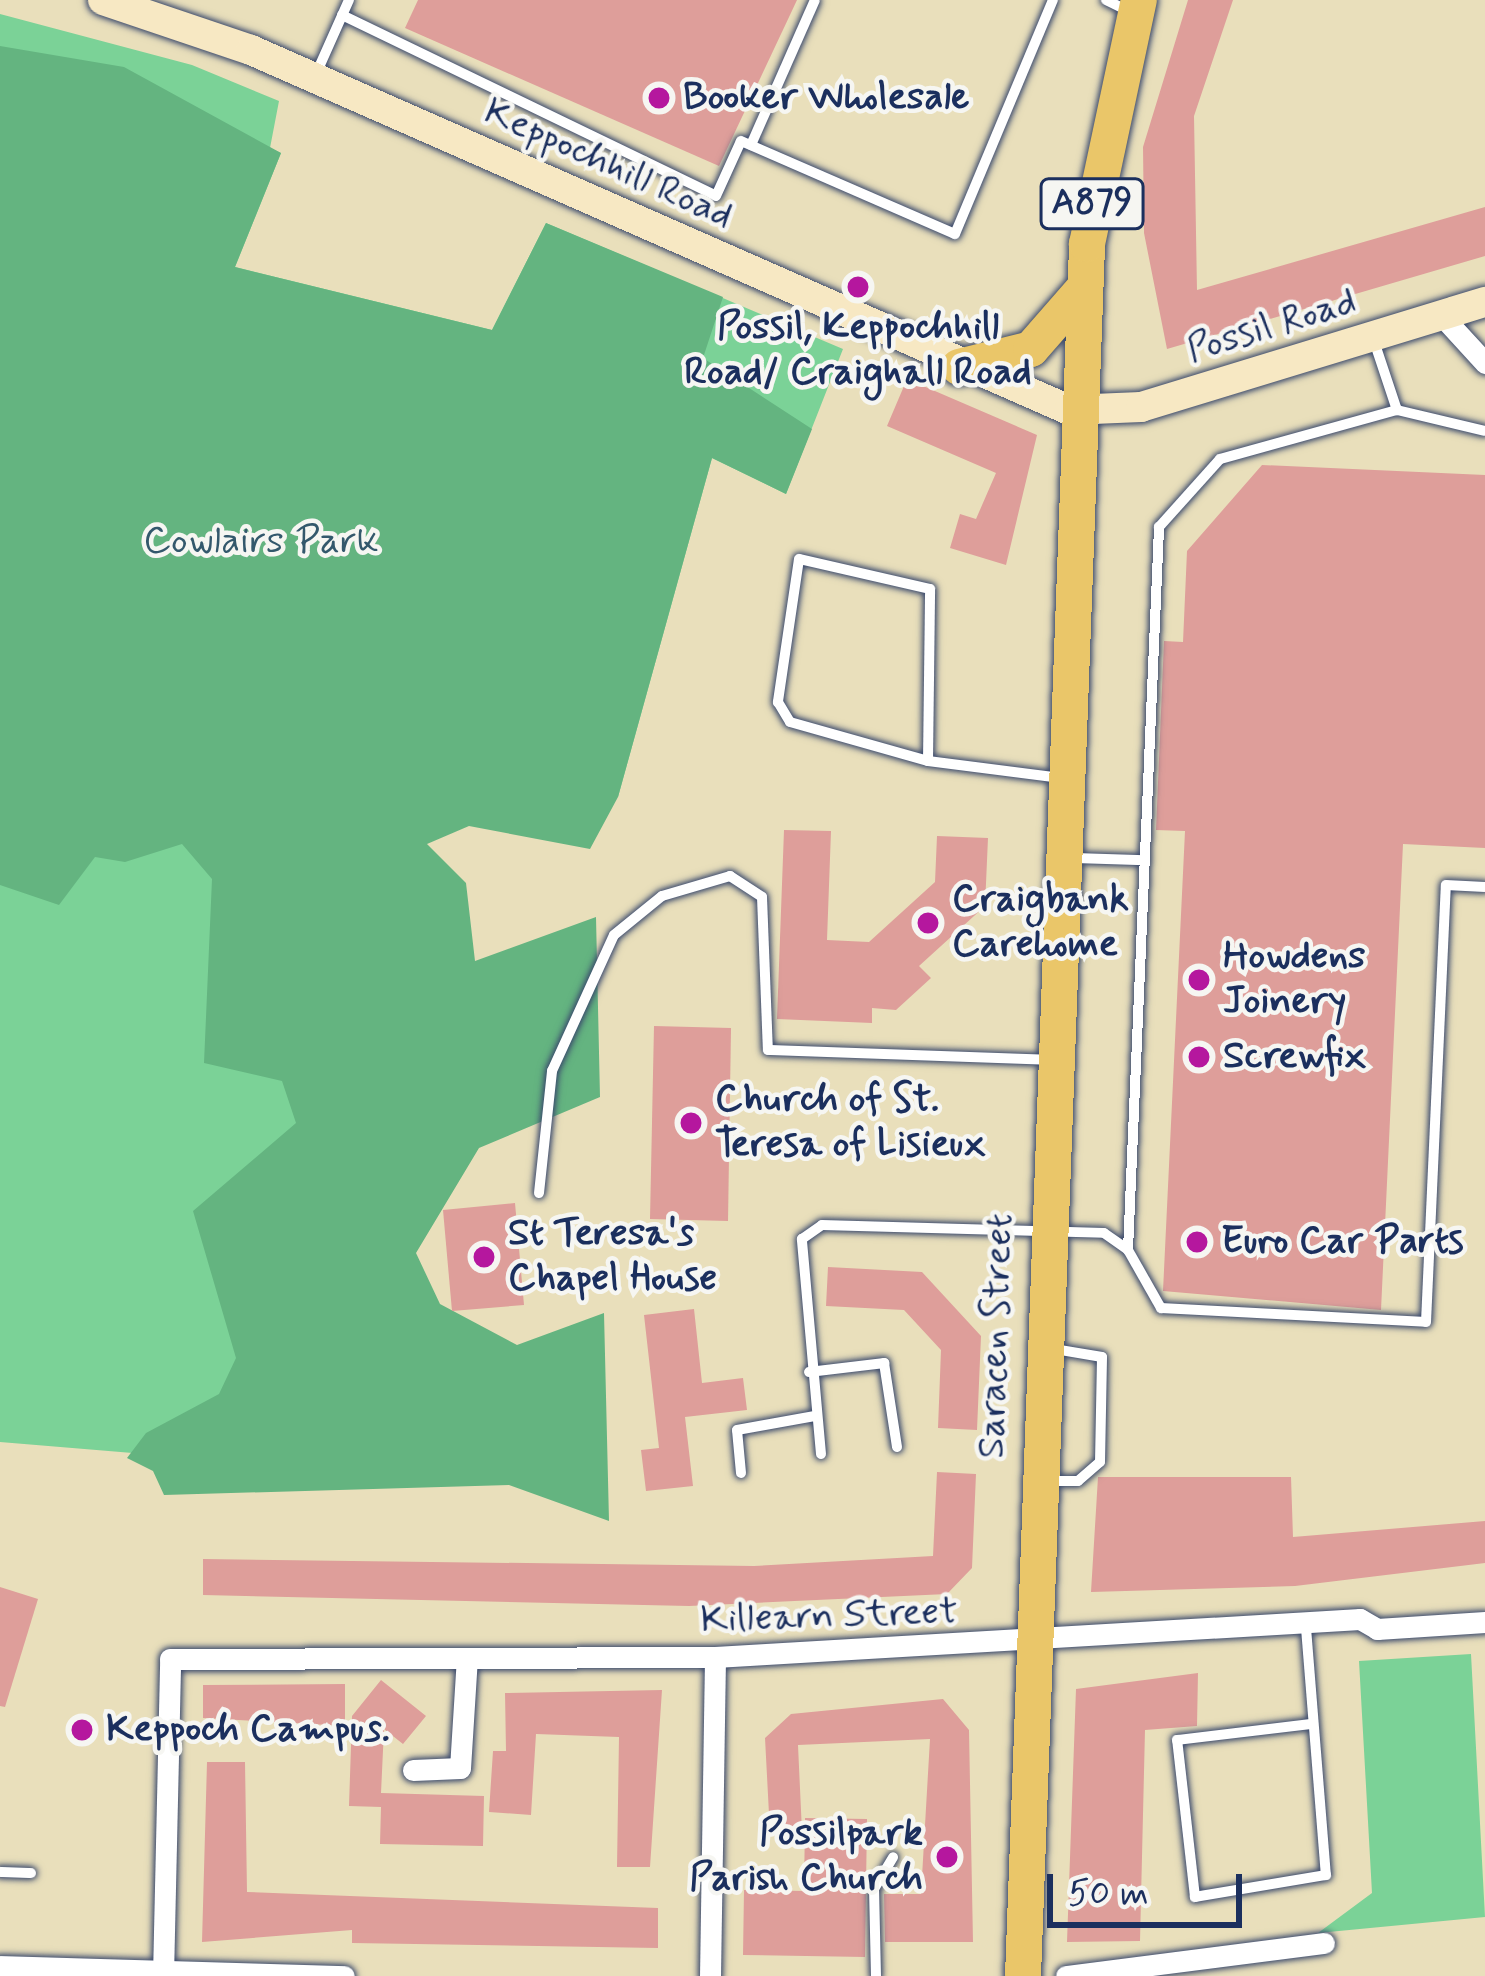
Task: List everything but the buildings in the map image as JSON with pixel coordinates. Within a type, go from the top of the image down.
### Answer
[{"type":"main road","name":"A879","points":[[1078,412],[1084,287],[1126,4]]},
{"type":"main road","points":[[958,367],[1031,349],[1084,287]]},
{"type":"main road","name":"Saracen Street","points":[[1022,1976],[1033,1481],[1078,412]]},
{"type":"street","name":"Keppochhill Road","points":[[103,0],[314,78],[958,367],[1078,412]]},
{"type":"street","name":"Possil Road","points":[[1078,412],[1142,407],[1485,302]]},
{"type":"street","points":[[1442,316],[1485,363]]},
{"type":"street","name":"Killearn Street","points":[[163,1973],[170,1659],[716,1658],[1485,1622]]},
{"type":"street","points":[[413,1770],[460,1768],[467,1658]]},
{"type":"street","points":[[710,1976],[716,1658]]},
{"type":"street","points":[[1066,1976],[1175,1970],[1324,1942]]},
{"type":"street","points":[[0,1966],[344,1976]]},
{"type":"lane","points":[[314,78],[349,0]]},
{"type":"lane","points":[[751,145],[815,0]]},
{"type":"lane","points":[[342,15],[716,196],[741,141],[955,234],[1053,0]]},
{"type":"lane","points":[[1372,338],[1396,410]]},
{"type":"lane","points":[[1128,1250],[1153,553],[1167,513],[1220,459],[1396,410],[1485,431]]},
{"type":"lane","points":[[928,760],[929,589],[799,560],[778,702],[790,722],[928,760],[1064,778]]},
{"type":"lane","points":[[1057,858],[1140,860]]},
{"type":"lane","points":[[539,1192],[552,1071],[614,935],[662,896],[730,875],[762,896],[768,1050],[1051,1060]]},
{"type":"lane","points":[[820,1454],[808,1372],[802,1239],[822,1225],[1104,1233],[1128,1250],[1161,1308],[1426,1322],[1447,885],[1485,887]]},
{"type":"lane","points":[[1033,1481],[1085,1478],[1101,1442],[1102,1357],[1039,1349]]},
{"type":"lane","points":[[808,1372],[884,1363],[897,1447]]},
{"type":"lane","points":[[741,1473],[737,1430],[815,1417]]},
{"type":"lane","points":[[1306,1628],[1326,1875],[1195,1897],[1177,1740],[1312,1724]]},
{"type":"lane","points":[[876,1976],[874,1889],[893,1857]]},
{"type":"lane","points":[[0,1872],[31,1873]]},
{"type":"green space","name":"Cowlairs Park","points":[[0,14],[192,65],[279,101],[270,148],[281,153],[235,267],[492,330],[546,223],[843,349],[786,494],[712,458],[618,797],[378,779],[350,1471],[0,1442]]},
{"type":"green space","name":"Cowlairs Park","points":[[0,46],[124,67],[281,153],[235,267],[492,330],[546,223],[723,297],[703,358],[812,429],[786,494],[712,458],[618,797],[590,849],[469,826],[427,844],[466,883],[475,961],[596,917],[600,1097],[479,1148],[416,1253],[440,1304],[517,1345],[604,1313],[609,1521],[509,1485],[164,1495],[153,1471],[127,1458],[146,1433],[219,1394],[236,1358],[193,1211],[296,1123],[282,1081],[204,1063],[212,879],[182,844],[125,862],[95,857],[59,905],[0,885]]},
{"type":"green space","points":[[1471,1654],[1485,1917],[1318,1933],[1372,1893],[1359,1661]]},
{"type":"place","name":"Booker Wholesale","points":[[659,98]]},
{"type":"place","name":"Possil, Keppochhill Road/ Craighall Road","points":[[858,287]]},
{"type":"place","name":"Craigbank Carehome","points":[[928,923]]},
{"type":"place","name":"Howdens Joinery","points":[[1199,980]]},
{"type":"place","name":"Screwfix","points":[[1199,1057]]},
{"type":"place","name":"Church of St. Teresa of Lisieux","points":[[691,1123]]},
{"type":"place","name":"Euro Car Parts","points":[[1197,1242]]},
{"type":"place","name":"St Teresa's Chapel House","points":[[484,1257]]},
{"type":"place","name":"Keppoch Campus.","points":[[82,1730]]},
{"type":"place","name":"Possilpark Parish Church","points":[[947,1857]]}]
